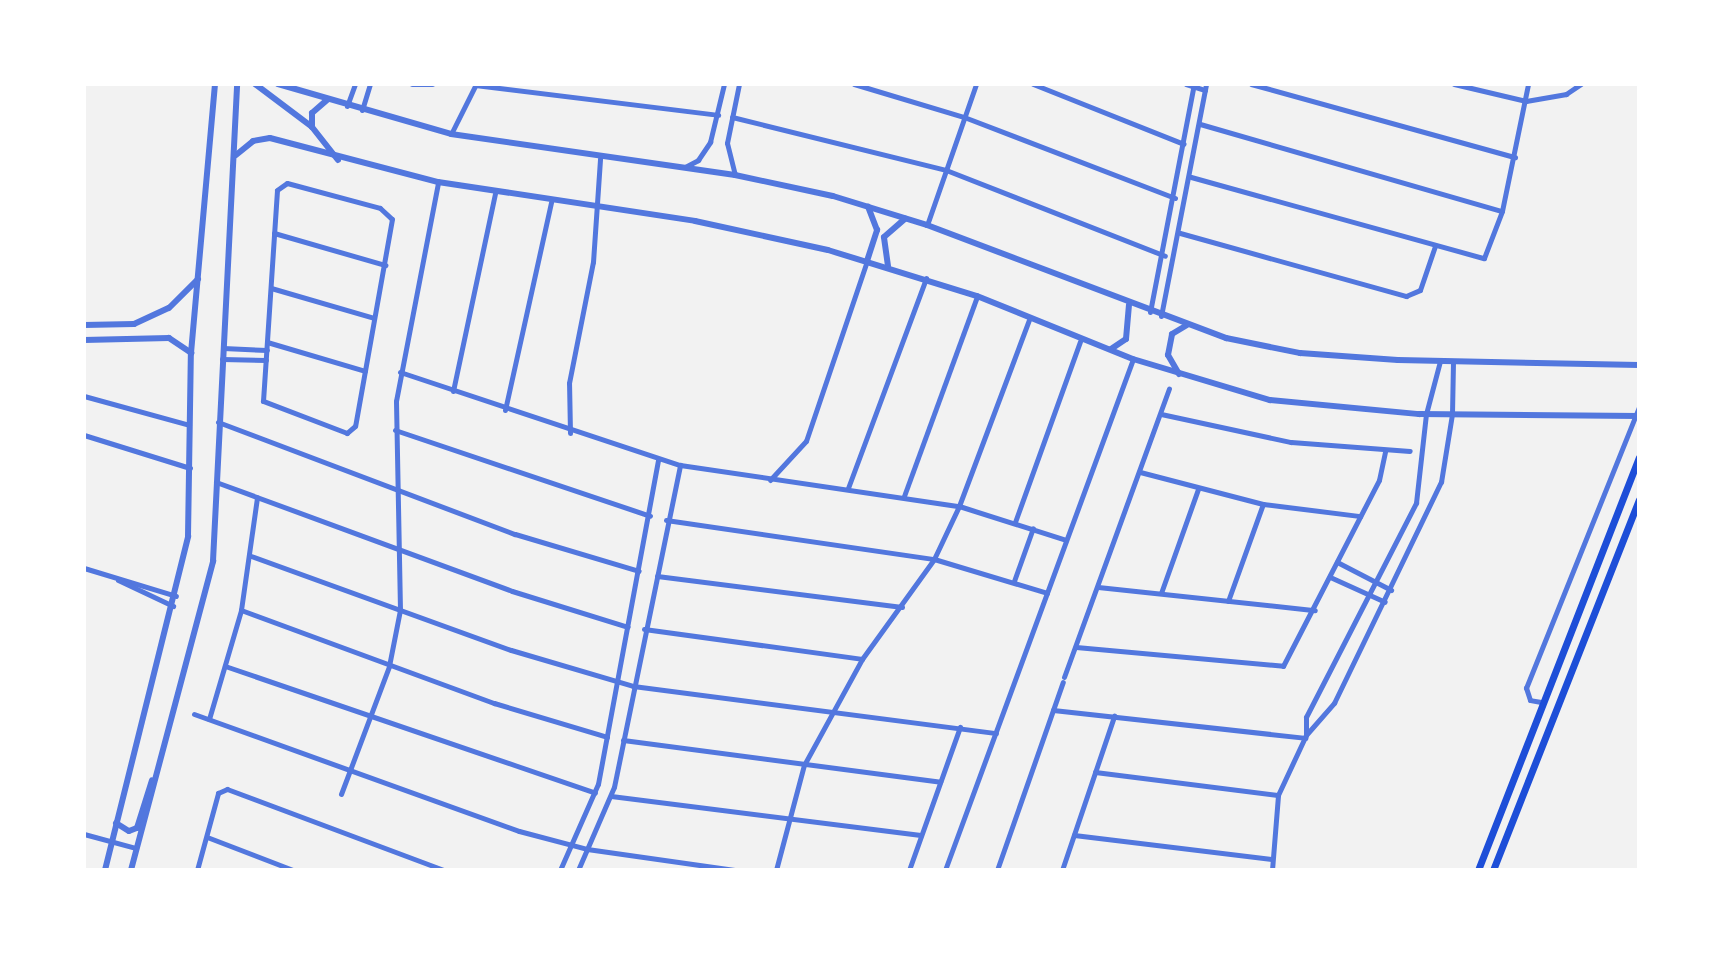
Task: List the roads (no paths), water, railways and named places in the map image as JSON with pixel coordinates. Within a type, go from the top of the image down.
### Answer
[{"type":"main road","points":[[1478,870],[1541,702],[1639,457]]},
{"type":"main road","points":[[1493,870],[1639,500]]},
{"type":"street","points":[[105,870],[174,606],[188,536],[191,353],[200,276],[215,84]]},
{"type":"street","points":[[130,870],[213,561],[218,422],[236,155],[237,84]]},
{"type":"street","points":[[255,84],[312,127],[338,160]]},
{"type":"street","points":[[278,84],[347,106],[451,134],[600,158],[735,174],[868,207],[927,225],[1129,305],[1187,325],[1300,352],[1440,361],[1639,365]]},
{"type":"street","points":[[347,106],[355,84]]},
{"type":"street","points":[[362,110],[370,84]]},
{"type":"street","points":[[412,84],[432,84]]},
{"type":"street","points":[[685,167],[705,153],[718,115],[724,84]]},
{"type":"street","points":[[735,174],[727,143],[739,84]]},
{"type":"street","points":[[854,84],[964,117],[1175,198]]},
{"type":"street","points":[[927,225],[976,84]]},
{"type":"street","points":[[1033,84],[1184,144]]},
{"type":"street","points":[[1161,316],[1180,233],[1206,87],[1186,84]]},
{"type":"street","points":[[1251,84],[1515,157]]},
{"type":"street","points":[[1454,84],[1526,101],[1566,94],[1581,84]]},
{"type":"street","points":[[1191,177],[1435,246],[1486,256],[1502,211],[1515,157],[1528,84]]},
{"type":"street","points":[[451,134],[476,85],[718,115]]},
{"type":"street","points":[[1150,312],[1165,256],[1194,86]]},
{"type":"street","points":[[312,127],[312,113],[327,99]]},
{"type":"street","points":[[732,117],[946,170],[1165,256]]},
{"type":"street","points":[[1200,124],[1502,211]]},
{"type":"street","points":[[236,155],[253,141],[270,138],[338,160],[495,193],[695,220],[888,266],[977,296],[1080,341],[1111,349],[1179,374],[1270,400],[1426,414],[1637,416]]},
{"type":"street","points":[[570,433],[569,382],[589,289],[600,158]]},
{"type":"street","points":[[340,794],[372,719],[390,666],[400,610],[403,552],[397,489],[395,430],[400,372],[438,182]]},
{"type":"street","points":[[284,184],[388,212],[392,223],[353,432],[263,401],[274,233],[277,190],[284,184]]},
{"type":"street","points":[[453,391],[495,193]]},
{"type":"street","points":[[505,410],[551,202]]},
{"type":"street","points":[[770,480],[806,441],[877,230],[868,207]]},
{"type":"street","points":[[888,266],[884,237],[905,219]]},
{"type":"street","points":[[274,233],[385,266]]},
{"type":"street","points":[[1180,233],[1415,295],[1435,246]]},
{"type":"street","points":[[84,325],[115,326],[169,308],[200,276]]},
{"type":"street","points":[[848,488],[926,278]]},
{"type":"street","points":[[271,288],[374,318]]},
{"type":"street","points":[[904,496],[977,296]]},
{"type":"street","points":[[1111,349],[1125,339],[1129,305]]},
{"type":"street","points":[[776,870],[787,821],[804,765],[830,711],[862,659],[902,607],[933,559],[959,506],[1029,320]]},
{"type":"street","points":[[1179,374],[1168,355],[1172,334],[1187,325]]},
{"type":"street","points":[[115,326],[117,342]]},
{"type":"street","points":[[84,340],[117,342],[169,338],[191,353]]},
{"type":"street","points":[[1016,522],[1080,341]]},
{"type":"street","points":[[267,342],[365,371]]},
{"type":"street","points":[[223,348],[267,350]]},
{"type":"street","points":[[222,359],[266,360]]},
{"type":"street","points":[[945,870],[1133,359]]},
{"type":"street","points":[[1305,736],[1306,717],[1371,596],[1419,494],[1426,414],[1440,361]]},
{"type":"street","points":[[1272,870],[1278,795],[1305,736],[1334,703],[1391,590],[1441,482],[1452,414],[1453,361]]},
{"type":"street","points":[[400,372],[570,433],[680,465],[770,480],[904,496],[959,506],[1016,522],[1066,540]]},
{"type":"street","points":[[997,870],[1063,680],[1169,389]]},
{"type":"street","points":[[84,396],[189,425]]},
{"type":"street","points":[[1541,702],[1530,700],[1526,688],[1639,407]]},
{"type":"street","points":[[1161,414],[1292,442],[1385,451],[1410,451]]},
{"type":"street","points":[[218,422],[515,534],[639,571]]},
{"type":"street","points":[[395,430],[650,516]]},
{"type":"street","points":[[84,435],[190,468]]},
{"type":"street","points":[[1076,646],[1276,668],[1288,662],[1379,480],[1385,451]]},
{"type":"street","points":[[560,870],[595,794],[650,516],[658,459]]},
{"type":"street","points":[[578,870],[611,796],[644,629],[657,576],[666,520],[680,465]]},
{"type":"street","points":[[1140,472],[1198,489],[1263,504],[1360,516]]},
{"type":"street","points":[[216,482],[403,552],[628,627]]},
{"type":"street","points":[[1161,593],[1198,489]]},
{"type":"street","points":[[209,719],[241,610],[251,556],[257,497]]},
{"type":"street","points":[[1228,601],[1263,504]]},
{"type":"street","points":[[666,520],[933,559],[1014,581],[1047,593]]},
{"type":"street","points":[[1014,581],[1033,528]]},
{"type":"street","points":[[251,556],[400,610],[633,686],[996,733]]},
{"type":"street","points":[[1337,562],[1391,590]]},
{"type":"street","points":[[84,568],[176,596]]},
{"type":"street","points":[[657,576],[902,607]]},
{"type":"street","points":[[1330,577],[1385,602]]},
{"type":"street","points":[[117,579],[174,606]]},
{"type":"street","points":[[1098,587],[1315,610]]},
{"type":"street","points":[[241,610],[390,666],[607,737]]},
{"type":"street","points":[[644,629],[862,659]]},
{"type":"street","points":[[225,666],[372,719],[595,794]]},
{"type":"street","points":[[1053,710],[1305,736]]},
{"type":"street","points":[[194,714],[350,771],[572,846],[735,870]]},
{"type":"street","points":[[1062,870],[1114,716]]},
{"type":"street","points":[[909,870],[960,728]]},
{"type":"street","points":[[623,740],[940,782]]},
{"type":"street","points":[[116,824],[129,831],[137,828],[157,771]]},
{"type":"street","points":[[1095,772],[1278,795]]},
{"type":"street","points":[[197,870],[218,793],[232,790],[444,870]]},
{"type":"street","points":[[611,796],[787,821],[921,835]]},
{"type":"street","points":[[84,834],[136,849]]},
{"type":"street","points":[[1074,835],[1272,859]]},
{"type":"street","points":[[207,837],[293,870]]}]
